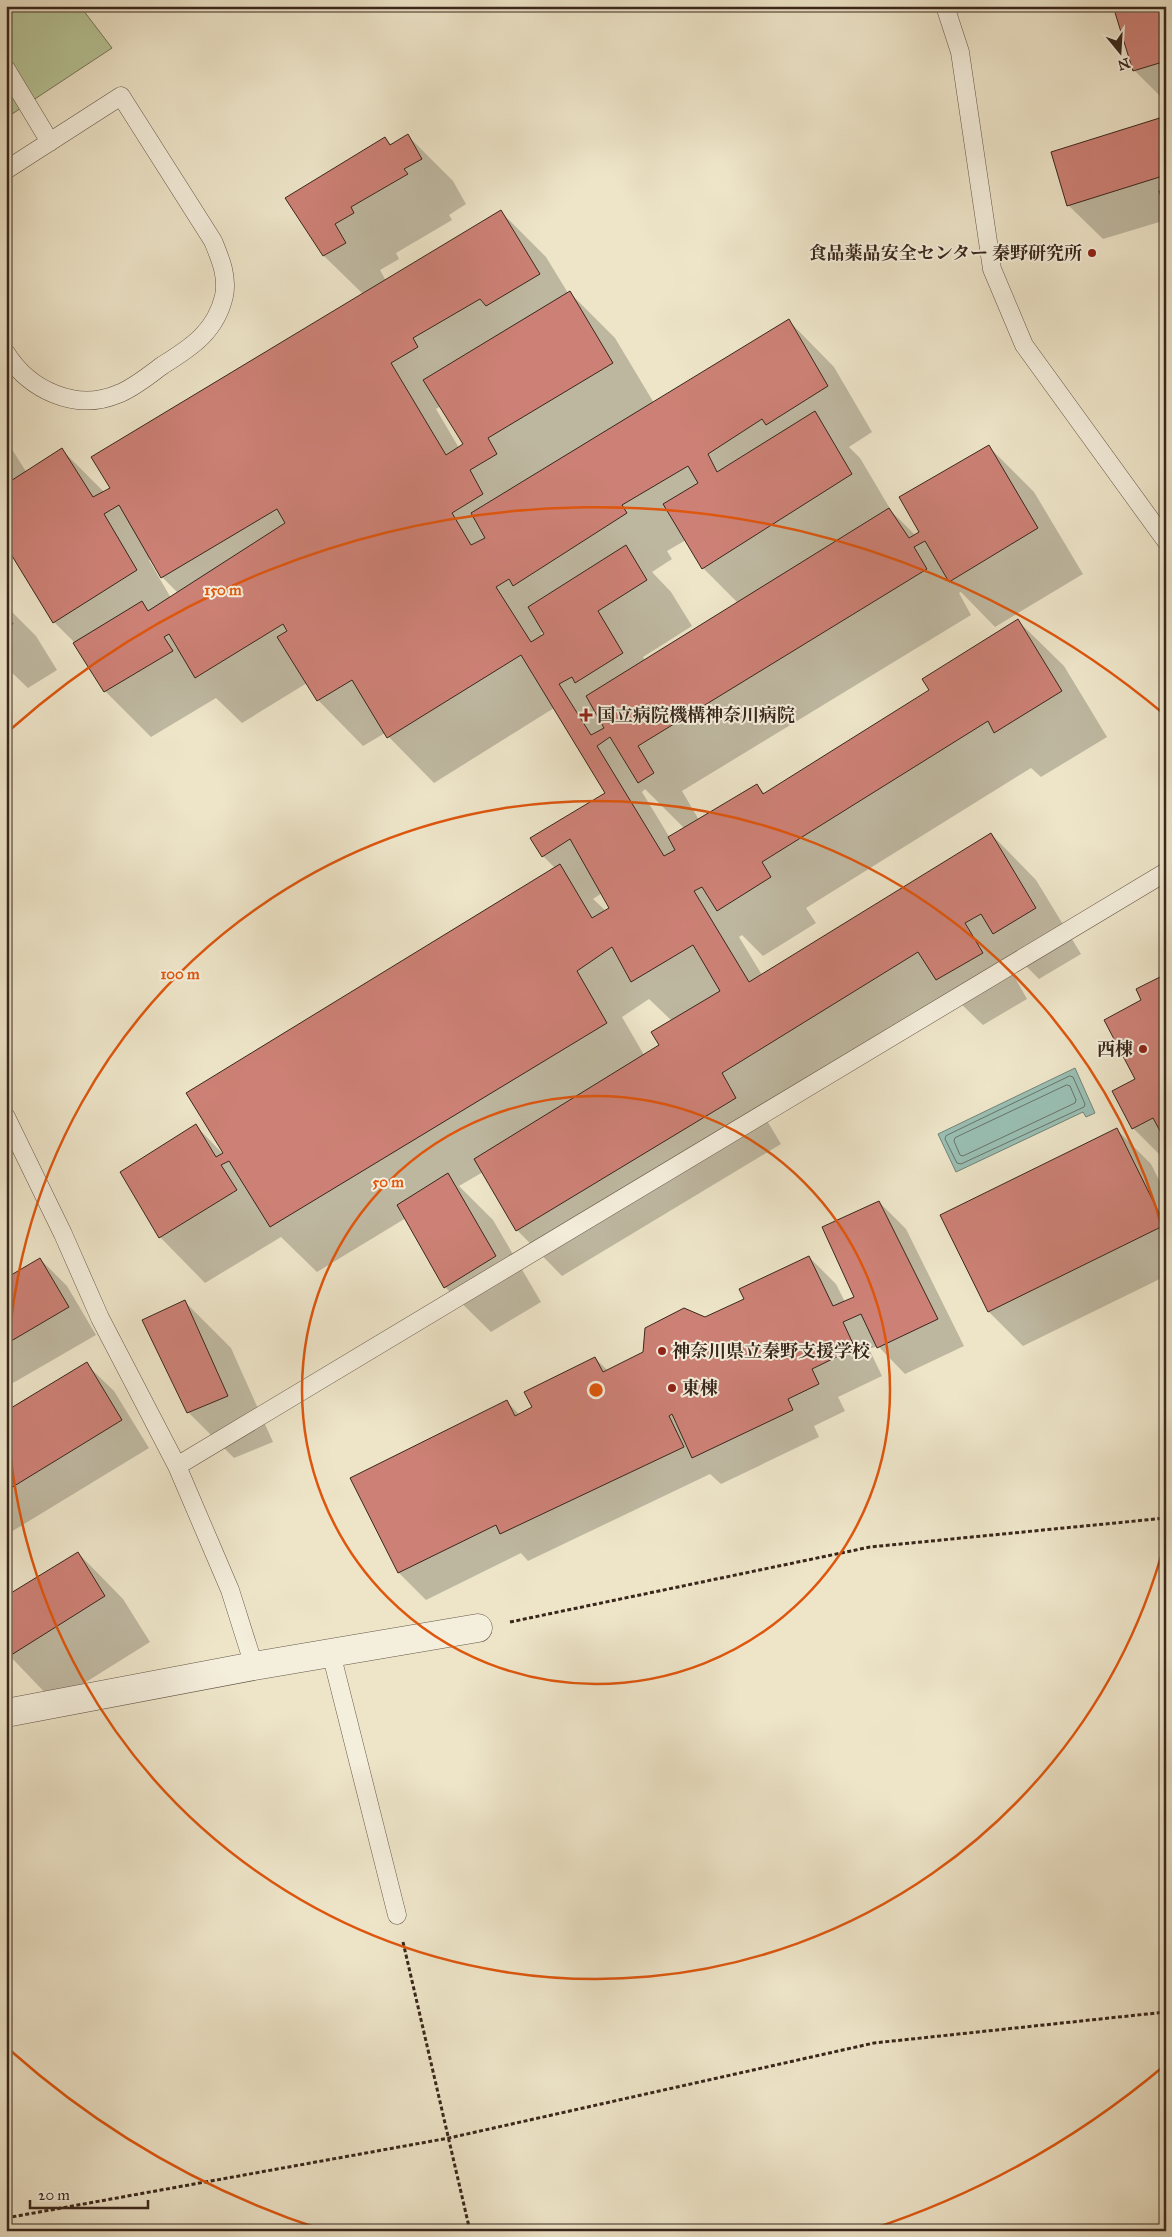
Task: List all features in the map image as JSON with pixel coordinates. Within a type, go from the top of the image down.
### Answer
[{"type":"street","points":[[6,1713],[254,1666],[478,1628]]},
{"type":"lane","points":[[945,6],[960,52],[992,269],[1024,345],[1166,541]]},
{"type":"lane","points":[[6,69],[50,142]]},
{"type":"lane","points":[[6,170],[121,96],[213,241],[224,266],[225,295],[215,321],[195,345],[118,394],[89,401],[60,397],[32,383],[14,366],[6,353]]},
{"type":"lane","points":[[177,1466],[1166,872]]},
{"type":"lane","points":[[6,1117],[63,1234],[100,1318],[177,1466],[230,1590],[254,1666]]},
{"type":"lane","points":[[331,1653],[397,1915]]},
{"type":"path","points":[[478,1628],[870,1547],[1166,1518]]},
{"type":"path","points":[[397,1915],[470,2231]]},
{"type":"path","points":[[6,2218],[449,2138],[874,2043],[1166,2012]]},
{"type":"green space","points":[[6,6],[80,6],[112,48],[6,118]]},
{"type":"water","points":[[1075,1068],[1095,1113],[1086,1117],[1083,1112],[956,1172],[938,1134]]},
{"type":"building","points":[[1113,6],[1166,6],[1166,61],[1133,71]]},
{"type":"building","points":[[1166,116],[1166,175],[1067,206],[1051,152]]},
{"type":"building","points":[[408,134],[422,159],[404,169],[408,174],[351,207],[354,213],[335,224],[346,243],[323,256],[285,198],[385,137],[390,145]]},
{"type":"building","points":[[1166,189],[1166,212],[1159,191]]},
{"type":"building","points":[[501,210],[540,274],[486,306],[480,299],[413,338],[418,347],[391,363],[446,455],[463,444],[423,380],[570,291],[613,363],[488,438],[497,454],[470,470],[483,494],[452,513],[471,545],[485,538],[471,513],[789,319],[828,386],[766,425],[762,419],[708,454],[717,472],[815,411],[852,474],[702,569],[663,504],[698,483],[688,466],[622,505],[627,513],[513,586],[509,579],[496,587],[531,642],[544,634],[528,607],[626,545],[647,580],[598,611],[623,653],[575,683],[572,677],[559,684],[591,735],[604,728],[586,696],[889,508],[909,538],[919,532],[899,497],[989,445],[1038,528],[949,582],[925,541],[914,547],[927,569],[638,746],[654,773],[638,783],[610,737],[597,746],[664,856],[675,850],[668,837],[757,784],[763,794],[929,690],[922,679],[1018,619],[1062,691],[994,733],[988,721],[762,862],[771,877],[717,911],[702,887],[694,891],[749,982],[991,833],[1036,908],[993,934],[981,914],[965,923],[983,953],[936,980],[918,952],[722,1073],[736,1098],[516,1231],[474,1159],[659,1045],[651,1032],[720,991],[693,945],[631,982],[612,947],[577,971],[607,1023],[270,1227],[229,1161],[221,1165],[237,1190],[159,1238],[120,1172],[196,1124],[216,1157],[223,1153],[186,1093],[560,864],[592,918],[609,908],[570,839],[542,857],[530,838],[605,793],[521,655],[387,738],[352,680],[317,701],[277,637],[287,631],[283,624],[195,678],[169,634],[164,637],[173,651],[104,692],[73,643],[142,601],[148,611],[285,523],[277,509],[161,578],[119,505],[104,514],[137,570],[53,623],[6,546],[6,484],[62,448],[93,497],[110,488],[91,457]]},
{"type":"building","points":[[6,614],[13,624],[6,628]]},
{"type":"building","name":"西棟","points":[[1166,974],[1166,1142],[1153,1118],[1132,1129],[1112,1091],[1135,1079],[1104,1020],[1141,1000],[1136,989]]},
{"type":"building","points":[[1117,1128],[1165,1225],[988,1312],[940,1215]]},
{"type":"building","points":[[448,1173],[496,1256],[444,1288],[397,1205]]},
{"type":"building","name":"東棟","points":[[879,1201],[938,1319],[877,1348],[861,1314],[843,1322],[855,1348],[812,1369],[819,1384],[788,1399],[793,1410],[692,1458],[672,1414],[669,1416],[684,1447],[500,1534],[496,1525],[398,1573],[350,1478],[507,1400],[515,1416],[532,1407],[524,1392],[595,1357],[603,1372],[643,1352],[645,1328],[684,1308],[705,1317],[744,1299],[739,1289],[809,1256],[833,1306],[854,1297],[822,1227]]},
{"type":"building","points":[[40,1258],[69,1307],[6,1344],[6,1278]]},
{"type":"building","points":[[185,1300],[228,1396],[187,1413],[142,1320]]},
{"type":"building","points":[[87,1362],[122,1420],[6,1491],[6,1411]]},
{"type":"building","points":[[78,1552],[105,1596],[8,1657],[6,1596]]},
{"type":"place","name":"食品薬品安全センター 秦野研究所","points":[[1092,253]]},
{"type":"place","name":"国立病院機構神奈川病院","points":[[586,715]]},
{"type":"place","name":"西棟","points":[[1143,1049]]},
{"type":"place","name":"神奈川県立秦野支援学校","points":[[662,1351]]},
{"type":"place","name":"東棟","points":[[672,1388]]}]
